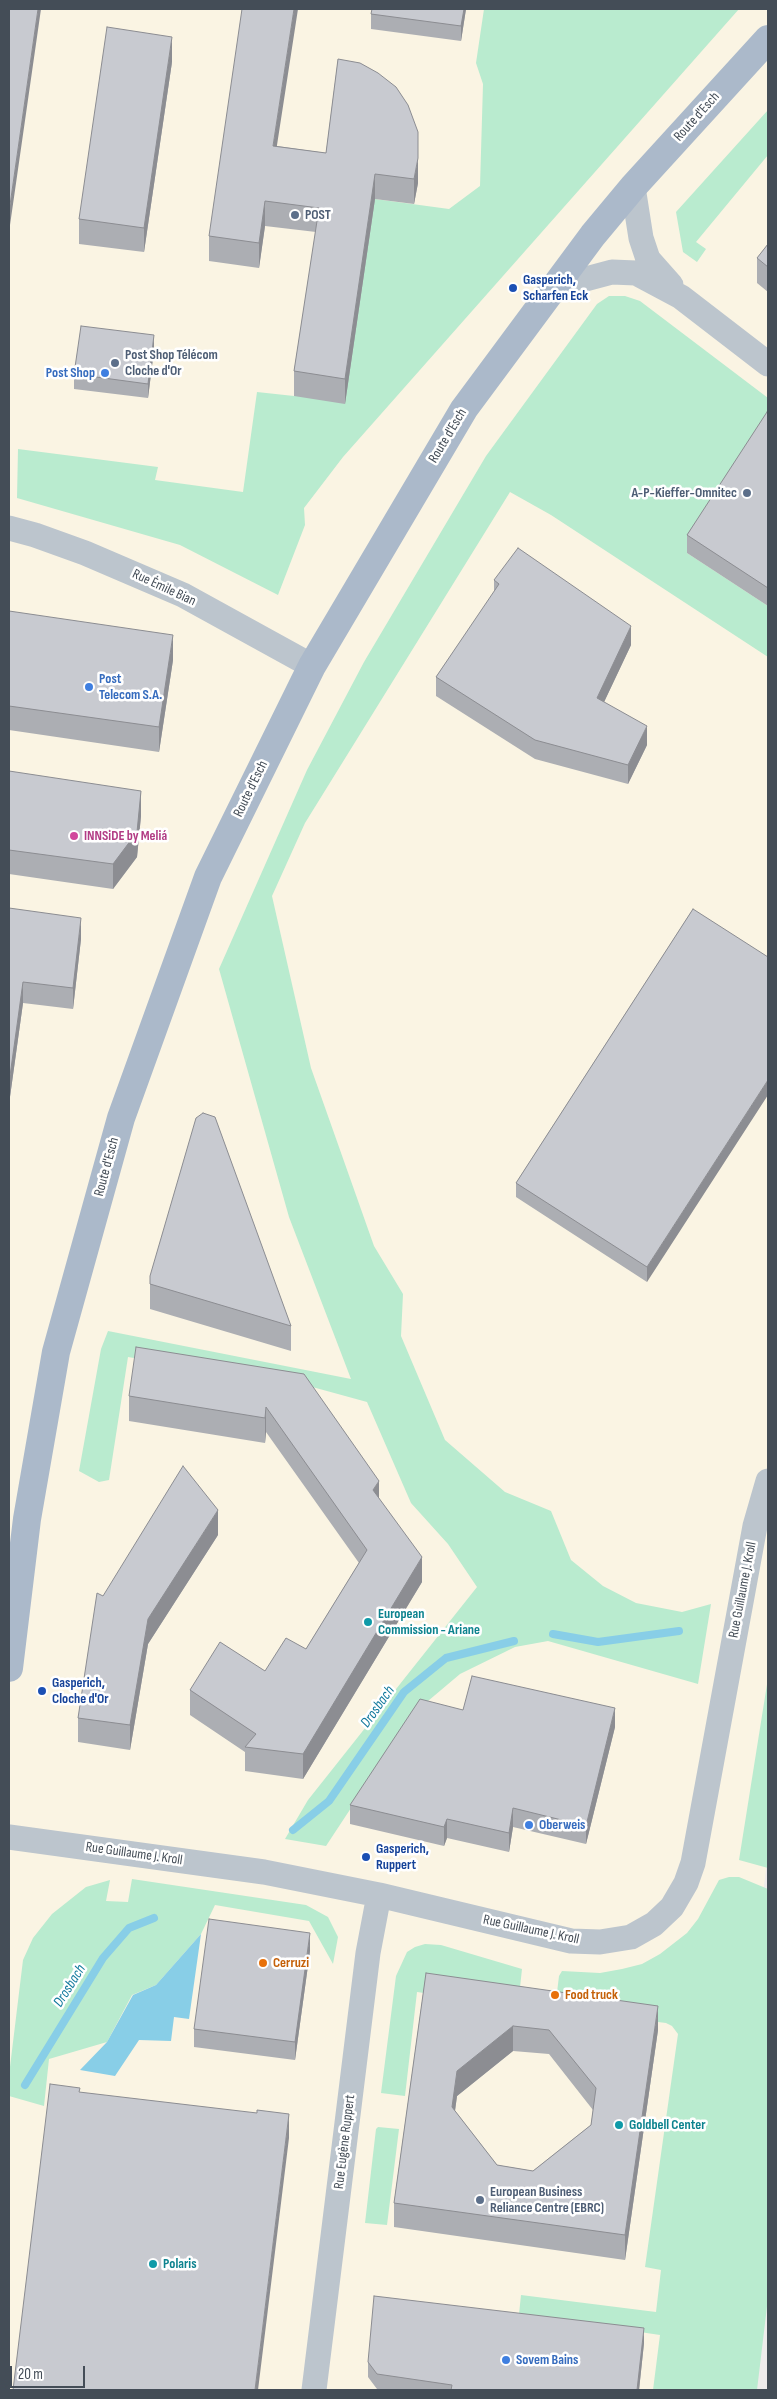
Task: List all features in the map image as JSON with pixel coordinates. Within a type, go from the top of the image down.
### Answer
[{"type":"main road","name":"Route d'Esch","points":[[9,1668],[27,1519],[56,1352],[121,1118],[208,877],[312,666],[464,409],[552,288],[633,187],[768,39]]},
{"type":"street","points":[[633,187],[641,238],[648,260],[681,297]]},
{"type":"street","points":[[552,288],[612,272],[636,273],[681,297],[768,364]]},
{"type":"street","name":"Rue Émile Bian","points":[[9,528],[35,534],[85,553],[183,595],[312,666]]},
{"type":"street","name":"Rue Guillaume J. Kroll","points":[[9,1837],[264,1872],[379,1895],[571,1942],[600,1942],[631,1937],[654,1924],[672,1907],[686,1883],[693,1863],[755,1526],[768,1481]]},
{"type":"street","name":"Rue Eugène Ruppert","points":[[314,2390],[368,1953],[379,1895]]},
{"type":"shaded area","points":[[9,9],[768,9],[768,1853],[703,2390],[9,2390]]},
{"type":"green space","points":[[484,9],[739,9],[343,457],[304,508],[305,525],[278,595],[180,545],[17,498],[18,449],[158,467],[155,480],[243,492],[257,392],[294,396],[375,199],[449,209],[480,186],[483,84],[476,63]]},
{"type":"green space","points":[[768,110],[768,155],[696,242],[706,249],[697,262],[683,252],[676,212]]},
{"type":"green space","points":[[609,296],[625,296],[640,301],[768,398],[768,429],[687,553],[768,606],[768,657],[551,515],[510,492],[305,823],[272,896],[311,1068],[374,1246],[403,1294],[401,1336],[445,1440],[505,1492],[551,1511],[571,1560],[603,1586],[636,1603],[682,1612],[711,1604],[698,1684],[548,1641],[515,1647],[460,1674],[428,1701],[403,1729],[326,1846],[285,1839],[308,1800],[477,1587],[448,1544],[411,1503],[367,1402],[316,1388],[128,1357],[109,1480],[99,1482],[79,1471],[101,1349],[108,1331],[351,1379],[289,1217],[219,969],[307,770],[364,662],[486,456],[597,304]]},
{"type":"green space","points":[[768,1678],[768,1868],[739,1860]]},
{"type":"green space","points":[[739,1877],[768,1889],[768,2298],[757,2390],[653,2390],[660,2335],[519,2314],[521,2295],[656,2312],[661,2270],[645,2267],[678,2034],[672,2026],[666,2023],[555,2009],[559,1976],[562,1971],[600,1973],[622,1969],[642,1964],[660,1954],[687,1933],[698,1919],[719,1880]]},
{"type":"green space","points":[[132,1879],[306,1905],[328,1917],[338,1937],[333,1964],[309,1921],[215,1905],[201,1934],[156,1985],[132,1995],[107,2042],[49,2059],[44,2106],[9,2096],[9,2075],[23,1960],[33,1938],[52,1914],[86,1887],[110,1880],[106,1901],[128,1902]]},
{"type":"green space","points":[[425,1944],[441,1945],[522,1969],[518,2006],[417,1992],[405,2096],[381,2093],[396,1976],[407,1952]]},
{"type":"green space","points":[[378,2127],[399,2129],[387,2225],[365,2223],[376,2129]]},
{"type":"water","points":[[201,1934],[189,2019],[174,2017],[171,2041],[139,2040],[115,2076],[80,2070],[107,2042],[133,1995],[156,1985]]},
{"type":"building","points":[[9,9],[38,9],[9,212]]},
{"type":"building","points":[[242,9],[294,9],[273,146],[326,153],[338,59],[360,63],[378,73],[396,87],[408,105],[418,132],[418,158],[414,179],[375,174],[345,379],[294,371],[319,208],[265,201],[259,243],[209,236]]},
{"type":"building","points":[[372,9],[464,9],[461,26],[371,14]]},
{"type":"building","points":[[107,27],[172,37],[144,228],[79,219]]},
{"type":"building","points":[[768,244],[768,267],[757,258]]},
{"type":"building","name":"Post Shop Télécom Cloche d'Or","points":[[81,326],[154,335],[148,384],[74,374]]},
{"type":"building","name":"A-P-Kieffer-Omnitec","points":[[768,413],[768,588],[687,535]]},
{"type":"building","points":[[518,548],[631,626],[597,698],[647,726],[628,765],[535,740],[436,677],[499,584],[494,580]]},
{"type":"building","name":"Post Telecom S.A.","points":[[9,611],[173,635],[159,727],[9,706]]},
{"type":"building","name":"INNSiDE by Meliá","points":[[9,771],[141,791],[137,832],[113,864],[9,850]]},
{"type":"building","points":[[9,908],[81,918],[73,988],[23,982],[9,1083]]},
{"type":"building","points":[[693,909],[768,957],[768,1080],[647,1267],[516,1183]]},
{"type":"building","points":[[203,1113],[215,1117],[291,1326],[150,1284],[150,1276],[196,1118]]},
{"type":"building","points":[[136,1347],[304,1374],[379,1481],[373,1490],[422,1557],[303,1754],[245,1747],[256,1734],[190,1690],[220,1642],[265,1671],[286,1638],[306,1649],[367,1550],[266,1407],[265,1418],[129,1396]]},
{"type":"building","points":[[183,1466],[218,1510],[148,1619],[130,1725],[78,1718],[97,1593],[103,1596]]},
{"type":"building","points":[[472,1676],[615,1708],[586,1826],[513,1808],[509,1833],[447,1819],[444,1827],[350,1805],[420,1699],[463,1710]]},
{"type":"building","points":[[209,1919],[310,1933],[295,2042],[194,2029]]},
{"type":"building","name":"Goldbell Center","points":[[426,1973],[658,2006],[625,2235],[394,2203]],"holes":[[[513,2026],[549,2030],[596,2088],[591,2125],[533,2171],[497,2165],[452,2107],[457,2071]]]},
{"type":"building","name":"Polaris","points":[[50,2084],[80,2088],[79,2092],[257,2113],[257,2110],[289,2114],[255,2390],[13,2390]]},
{"type":"building","name":"Sovem Bains","points":[[374,2296],[644,2328],[637,2390],[451,2390],[452,2385],[377,2374],[368,2362]]},
{"type":"waterway","name":"Drosbach","points":[[553,1634],[598,1642],[679,1631]]},
{"type":"waterway","name":"Drosbach","points":[[293,1830],[329,1801],[404,1692],[446,1658],[514,1641]]},
{"type":"waterway","name":"Drosbach","points":[[25,2085],[103,1958],[129,1928],[154,1918]]},
{"type":"place","name":"POST","points":[[295,215]]},
{"type":"place","name":"Gasperich, Scharfen Eck","points":[[513,288]]},
{"type":"place","name":"Post Shop Télécom Cloche d'Or","points":[[115,363]]},
{"type":"place","name":"Post Shop","points":[[105,373]]},
{"type":"place","name":"A-P-Kieffer-Omnitec","points":[[747,493]]},
{"type":"place","name":"Post Telecom S.A.","points":[[89,687]]},
{"type":"place","name":"INNSiDE by Meliá","points":[[74,836]]},
{"type":"place","name":"European Commission - Ariane","points":[[368,1622]]},
{"type":"place","name":"Gasperich, Cloche d'Or","points":[[42,1691]]},
{"type":"place","name":"Oberweis","points":[[529,1825]]},
{"type":"place","name":"Gasperich, Ruppert","points":[[366,1857]]},
{"type":"place","name":"Cerruzi","points":[[263,1963]]},
{"type":"place","name":"Food truck","points":[[555,1995]]},
{"type":"place","name":"Goldbell Center","points":[[619,2125]]},
{"type":"place","name":"European Business Reliance Centre (EBRC)","points":[[480,2200]]},
{"type":"place","name":"Polaris","points":[[153,2264]]},
{"type":"place","name":"Sovem Bains","points":[[506,2360]]}]
